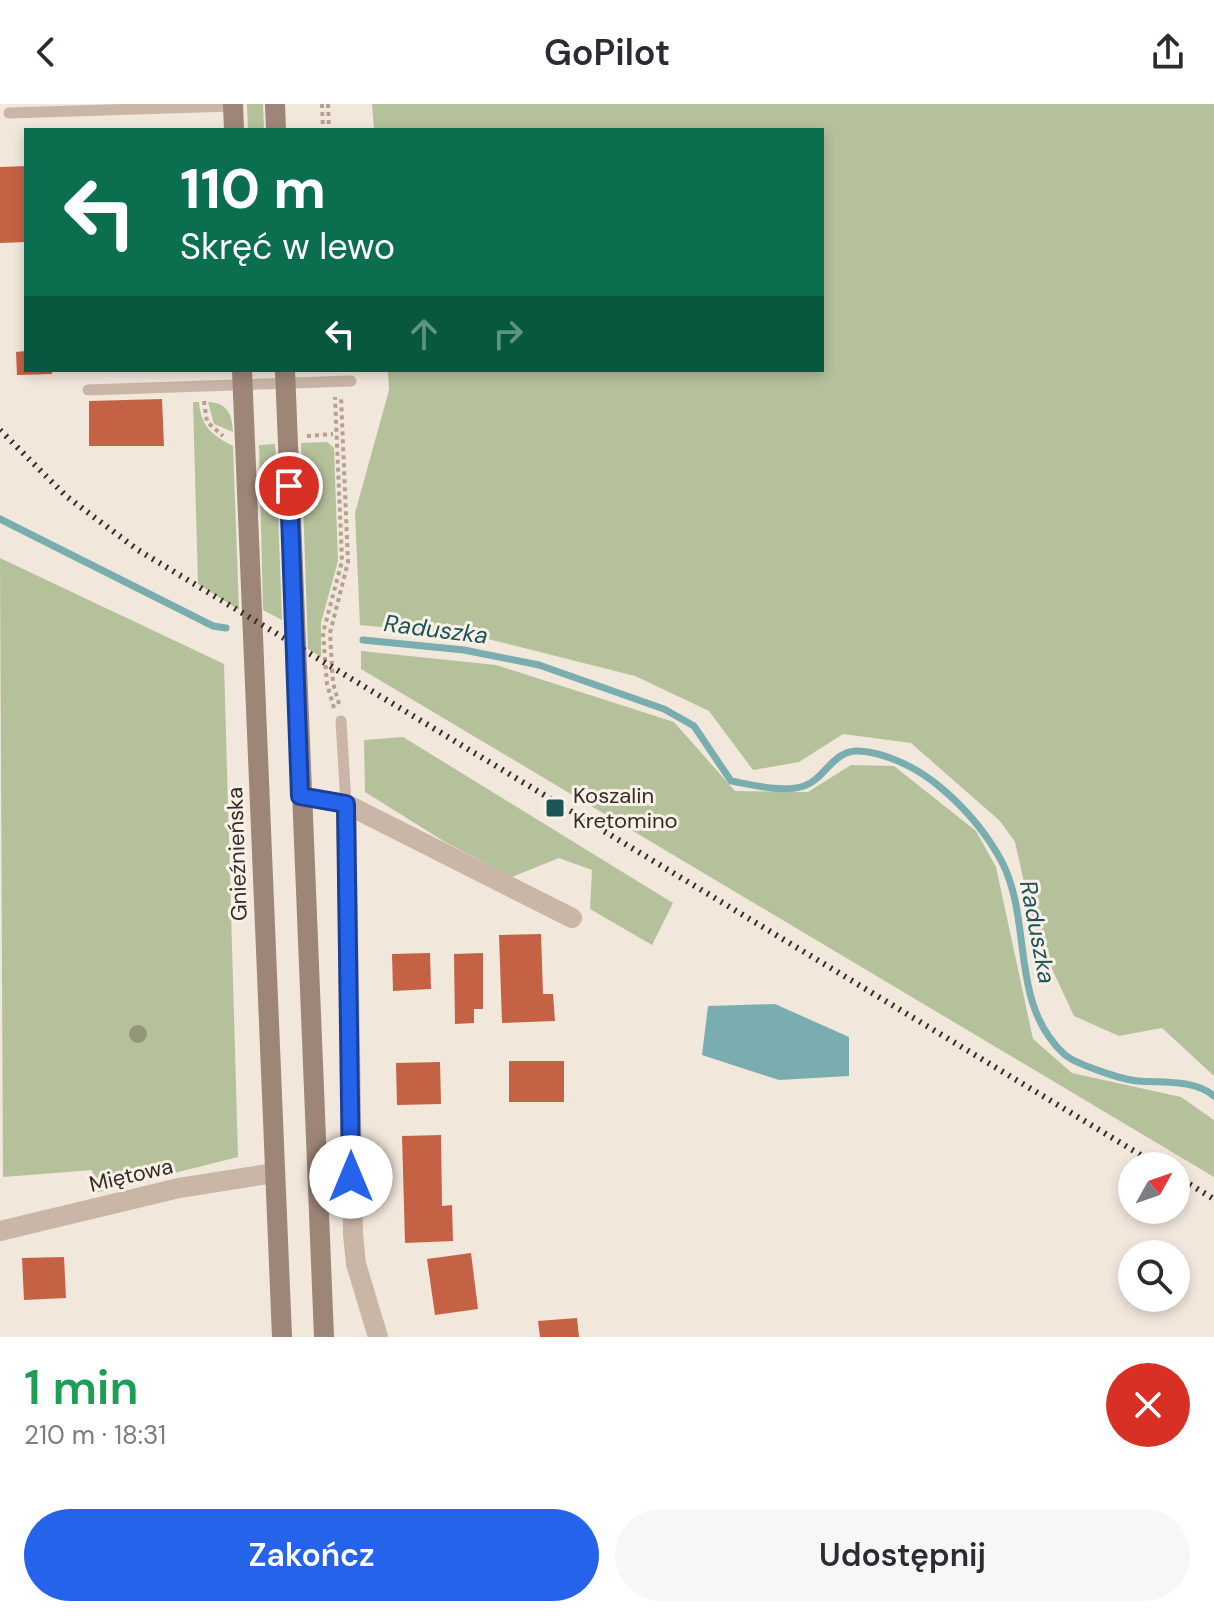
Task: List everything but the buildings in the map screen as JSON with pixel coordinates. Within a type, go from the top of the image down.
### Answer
[{"type":"main road","points":[[275,104],[276,128]]},
{"type":"main road","points":[[233,105],[234,128]]},
{"type":"main road","name":"Gnieźnieńska","points":[[243,377],[282,1337]]},
{"type":"main road","points":[[285,377],[324,1337]]},
{"type":"street","points":[[300,796],[346,804],[572,918]]},
{"type":"street","points":[[346,804],[353,1234],[356,1264],[378,1337]]},
{"type":"street","name":"Miętowa","points":[[0,1231],[179,1188],[274,1173]]},
{"type":"lane","points":[[9,113],[233,105]]},
{"type":"lane","points":[[88,390],[203,386],[243,377],[342,381]]},
{"type":"lane","points":[[341,721],[346,804]]},
{"type":"path","points":[[322,104],[326,128]]},
{"type":"path","points":[[326,128],[328,104]]},
{"type":"path","points":[[341,721],[343,716],[333,683],[330,633],[348,562],[342,381]]},
{"type":"path","points":[[341,721],[328,692],[323,633],[342,561],[342,381]]},
{"type":"path","points":[[203,386],[207,422],[229,438]]},
{"type":"path","points":[[301,436],[333,434]]},
{"type":"green space","points":[[247,104],[263,104],[264,128],[248,128]]},
{"type":"green space","points":[[372,104],[1214,104],[1214,1076],[1162,1028],[1119,1036],[1074,1016],[1036,935],[1015,842],[1000,821],[911,743],[843,734],[799,762],[753,770],[709,711],[635,676],[476,636],[360,625],[355,513],[389,390],[388,372],[824,372],[824,128],[374,128]]},
{"type":"green space","points":[[193,402],[199,402],[202,418],[209,429],[233,446],[239,610],[198,584]]},
{"type":"green space","points":[[208,402],[228,411],[233,432],[214,424]]},
{"type":"green space","points":[[327,442],[334,448],[338,561],[321,623],[321,657],[308,649],[301,443]]},
{"type":"green space","points":[[275,444],[282,620],[263,610],[259,445]]},
{"type":"green space","points":[[0,558],[224,664],[238,1157],[95,1193],[92,1170],[3,1177]]},
{"type":"green space","points":[[361,651],[496,665],[674,722],[735,791],[808,792],[851,765],[894,766],[976,831],[996,867],[1033,1039],[1072,1073],[1181,1097],[1214,1120],[1214,1177],[1190,1163],[1190,1152],[1172,1152],[361,669]]},
{"type":"green space","points":[[403,737],[673,903],[652,945],[590,909],[592,870],[559,858],[512,877],[445,842],[365,792],[364,740]]},
{"type":"water","points":[[775,1004],[849,1037],[849,1076],[779,1080],[702,1055],[708,1006]]},
{"type":"waterway","name":"Raduszka","points":[[0,519],[213,626],[226,628]]},
{"type":"waterway","name":"Raduszka","points":[[363,640],[464,650],[539,665],[664,709],[694,726],[731,781],[777,789],[804,786],[842,755],[858,751],[891,758],[912,768],[932,780],[958,803],[982,831],[1002,862],[1017,911],[1028,987],[1035,1011],[1047,1034],[1064,1054],[1088,1067],[1122,1078],[1187,1084],[1214,1096]]},
{"type":"railway","points":[[0,430],[66,496],[138,550],[1136,1152]]},
{"type":"railway","points":[[1190,1184],[1214,1199]]},
{"type":"place","name":"Koszalin Kretomino","points":[[555,808]]},
{"type":"route","points":[[289,486],[300,796],[346,804],[351,1177]]}]
